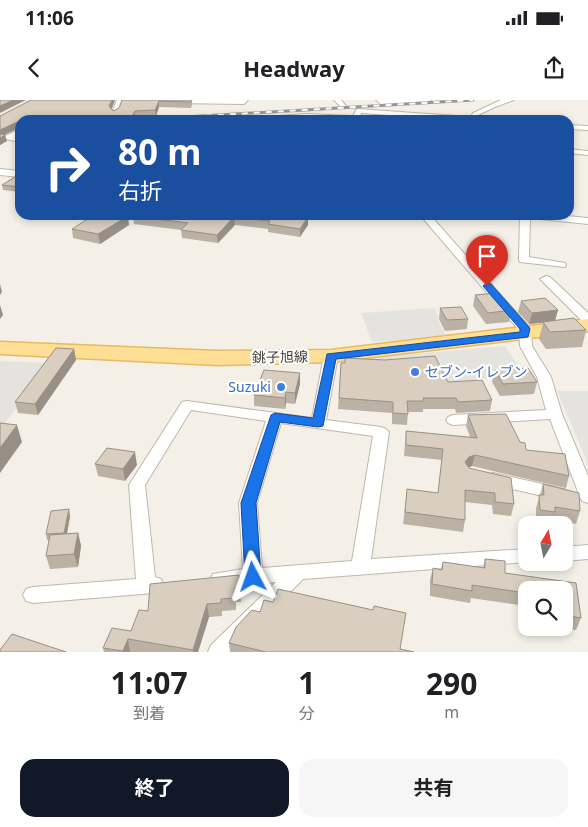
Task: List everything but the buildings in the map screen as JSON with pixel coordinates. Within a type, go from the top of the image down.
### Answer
[{"type":"main road","name":"銚子旭線","points":[[0,348],[217,358],[331,356],[588,325]]},
{"type":"street","points":[[115,113],[120,100]]},
{"type":"street","points":[[167,100],[166,102],[244,102],[245,100]]},
{"type":"street","points":[[337,100],[343,106]]},
{"type":"street","points":[[380,100],[382,103],[428,100]]},
{"type":"street","points":[[475,115],[503,100],[511,100]]},
{"type":"street","points":[[356,115],[358,111],[416,115]]},
{"type":"street","points":[[574,129],[588,128]]},
{"type":"street","points":[[0,129],[15,130]]},
{"type":"street","points":[[15,133],[5,138],[15,139]]},
{"type":"street","points":[[574,152],[588,153]]},
{"type":"street","points":[[0,172],[15,174]]},
{"type":"street","points":[[429,220],[525,329],[526,346],[544,377],[555,414],[588,499]]},
{"type":"street","points":[[527,220],[524,260],[561,264]]},
{"type":"street","points":[[574,220],[588,221]]},
{"type":"street","points":[[546,279],[588,320]]},
{"type":"street","points":[[318,423],[331,356]]},
{"type":"street","points":[[146,585],[137,485],[187,405],[381,432],[360,568]]},
{"type":"street","points":[[453,420],[555,414]]},
{"type":"street","points":[[253,577],[248,503],[275,417]]},
{"type":"street","points":[[473,474],[588,499]]},
{"type":"street","points":[[573,553],[588,552]]},
{"type":"street","points":[[205,580],[518,557]]},
{"type":"street","points":[[218,652],[298,572]]},
{"type":"street","points":[[33,595],[176,583]]},
{"type":"shaded area","points":[[434,308],[447,337],[372,342],[361,313]]},
{"type":"shaded area","points":[[505,346],[525,375],[447,382],[384,369],[379,357]]},
{"type":"shaded area","points":[[0,361],[50,363],[1,428],[0,428]]},
{"type":"shaded area","points":[[557,391],[588,391],[588,466],[581,447]]},
{"type":"railway","points":[[219,115],[473,100]]},
{"type":"place","name":"セブン-イレブン","points":[[415,372]]},
{"type":"place","name":"Suzuki","points":[[281,387]]},
{"type":"route","points":[[253,577],[248,503],[275,417],[318,423],[331,356],[525,334],[525,329],[487,286]]}]
